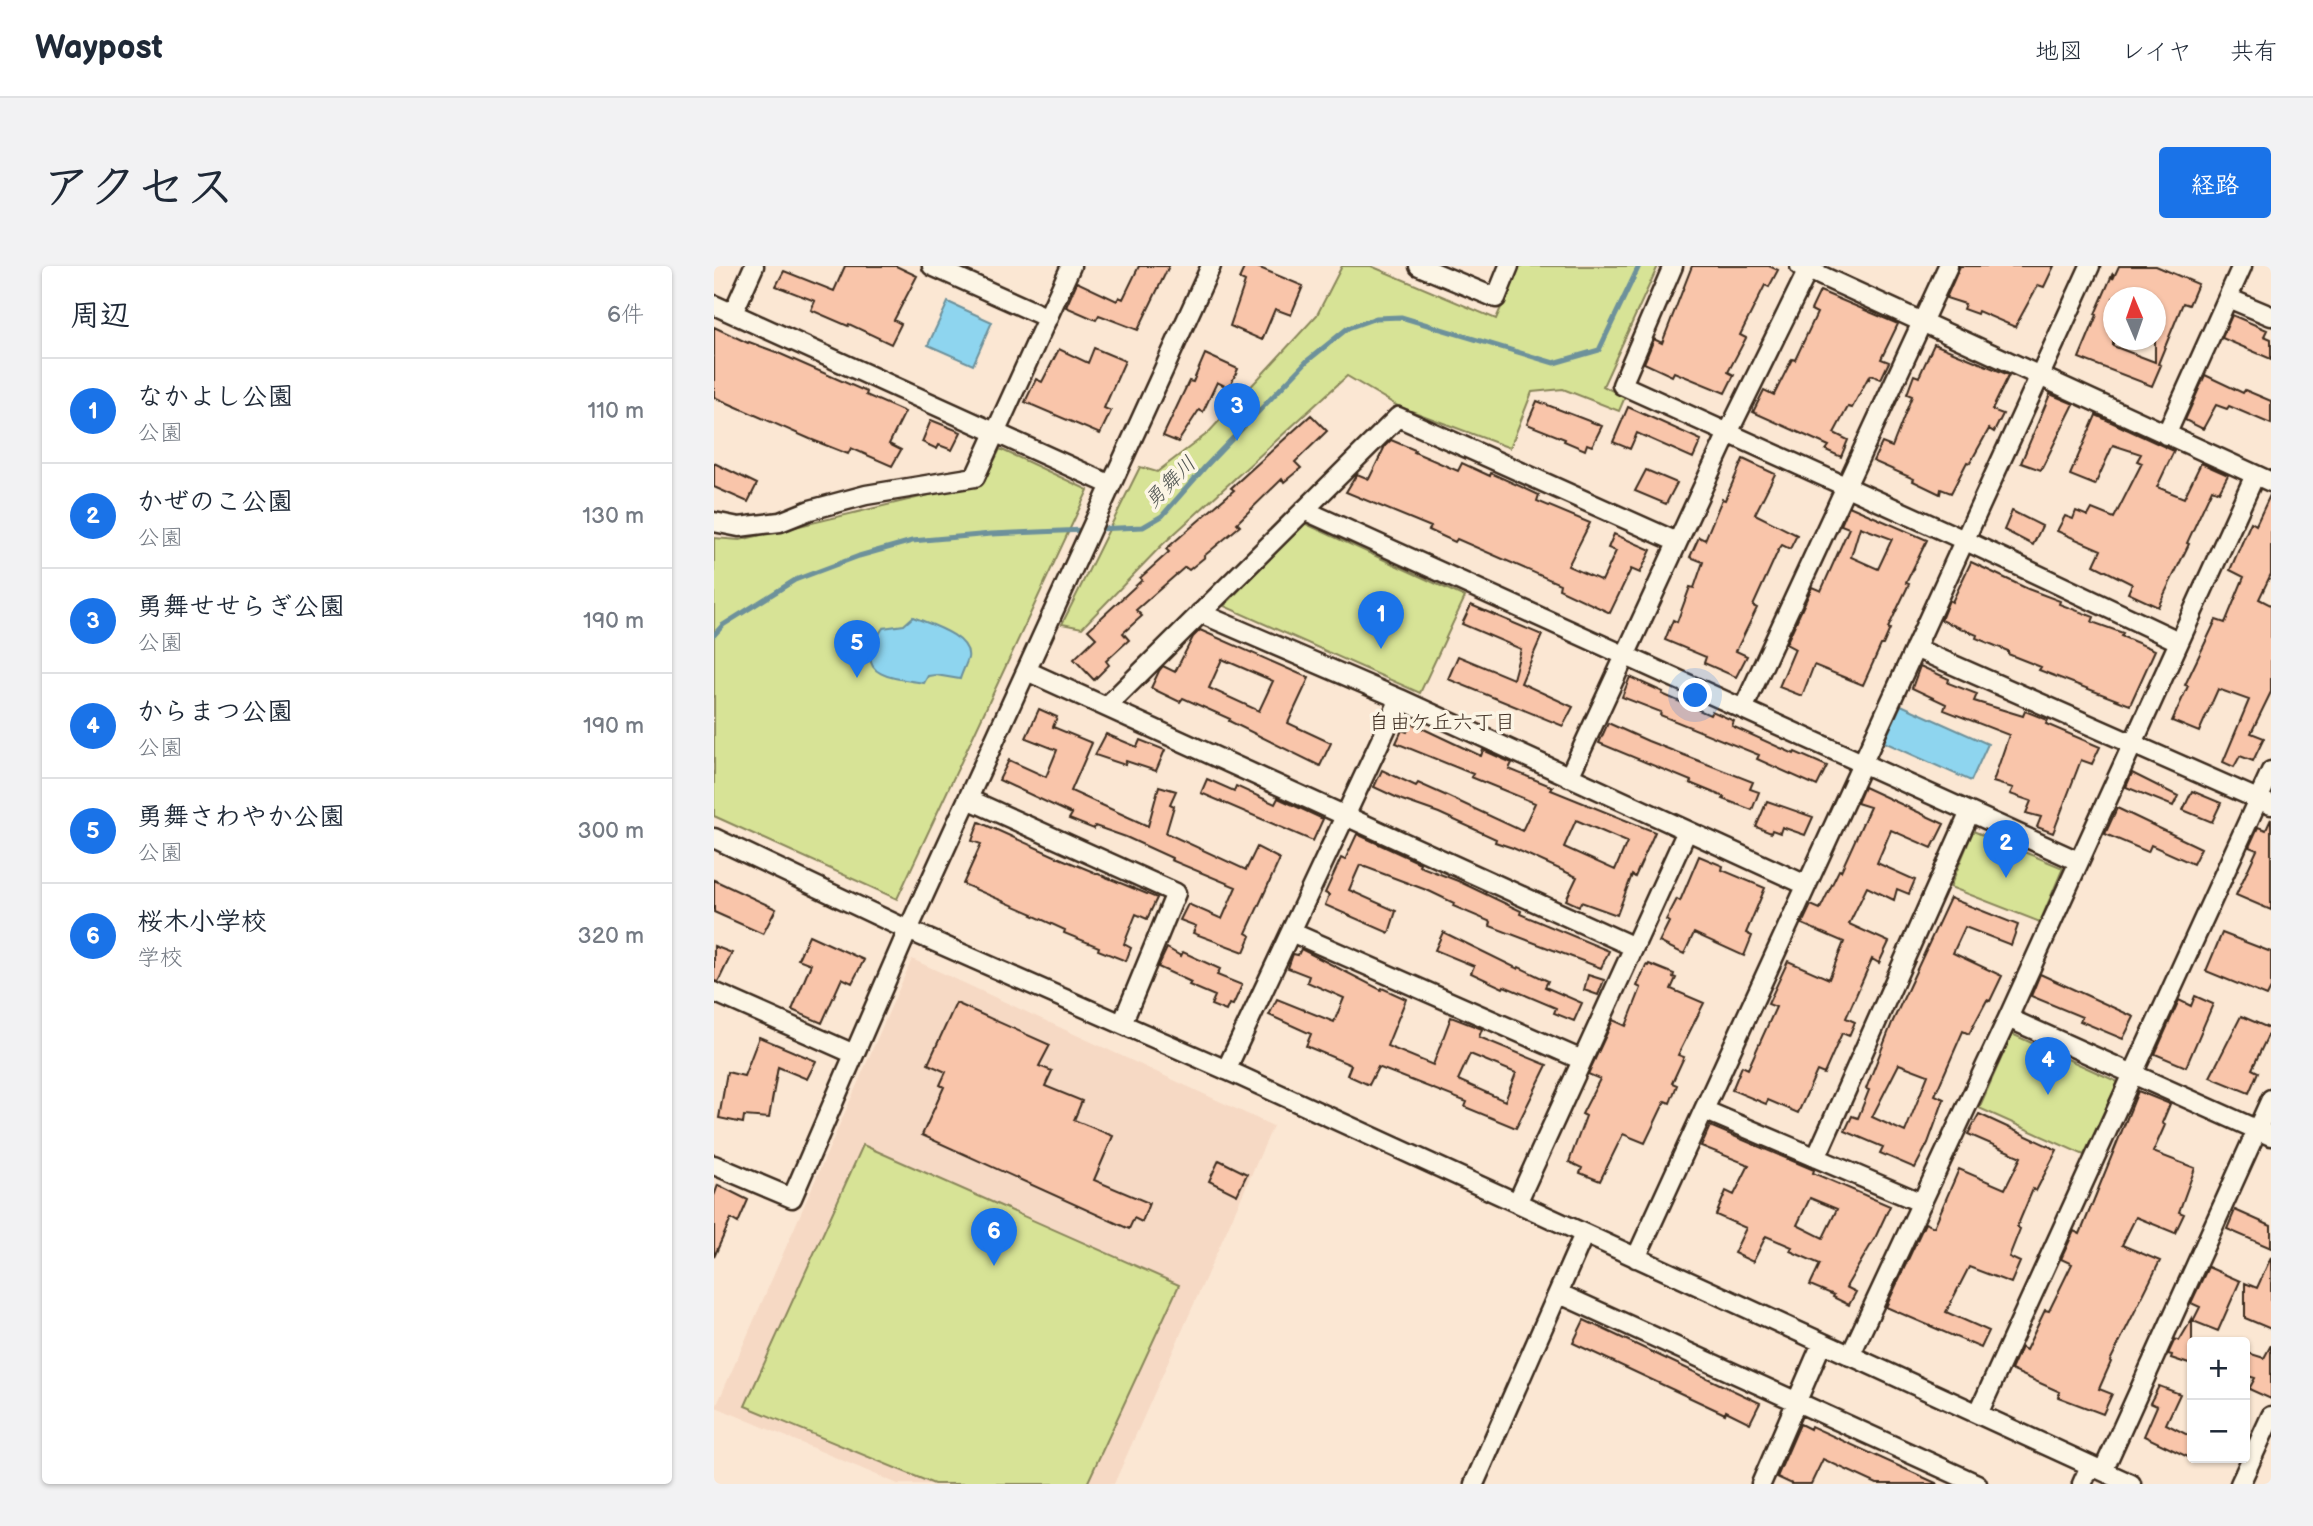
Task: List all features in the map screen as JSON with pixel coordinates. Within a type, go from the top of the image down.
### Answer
[{"type":"street","points":[[733,313],[754,266]]},
{"type":"street","points":[[932,266],[1048,318]]},
{"type":"street","points":[[714,522],[740,527],[780,522],[810,510],[866,495],[975,477],[1071,266]]},
{"type":"street","points":[[714,1165],[792,1198],[908,930],[1211,266]]},
{"type":"street","points":[[1419,266],[1496,298],[1509,266]]},
{"type":"street","points":[[1674,266],[1622,385],[1964,540],[2178,641]]},
{"type":"street","points":[[1743,709],[1948,266]]},
{"type":"street","points":[[1636,1258],[2090,266]]},
{"type":"street","points":[[2166,435],[2242,266]]},
{"type":"street","points":[[1569,777],[1806,267],[2263,479],[2178,641],[2008,1018],[1850,1356]]},
{"type":"street","points":[[2228,298],[2271,316]]},
{"type":"street","points":[[714,305],[996,433],[1107,493]]},
{"type":"street","points":[[1107,707],[1398,417],[1677,542]]},
{"type":"street","points":[[1304,510],[2078,861]]},
{"type":"street","points":[[1200,613],[1399,699],[1806,885]]},
{"type":"street","points":[[1915,648],[2264,802]]},
{"type":"street","points":[[1027,671],[1634,947]]},
{"type":"street","points":[[1226,1070],[1399,699]]},
{"type":"street","points":[[1978,1414],[2133,1074],[2264,802],[2271,771]]},
{"type":"street","points":[[968,799],[1176,893],[1122,1024]]},
{"type":"street","points":[[1816,1158],[1970,812]]},
{"type":"street","points":[[1517,1203],[1687,831]]},
{"type":"street","points":[[714,838],[908,930],[1226,1070],[2131,1484]]},
{"type":"street","points":[[1290,932],[1582,1060]]},
{"type":"street","points":[[714,992],[854,1054]]},
{"type":"street","points":[[2008,1018],[2264,1133]]},
{"type":"street","points":[[2082,1484],[2097,1469],[2264,1133],[2271,1099]]},
{"type":"street","points":[[1704,1110],[1922,1203]]},
{"type":"street","points":[[1474,1484],[1584,1234]]},
{"type":"street","points":[[1559,1293],[1977,1484]]},
{"type":"street","points":[[1761,1484],[1822,1343]]},
{"type":"street","points":[[2240,1484],[2271,1416]]},
{"type":"shaded area","points":[[912,959],[1273,1126],[1114,1484],[898,1484],[716,1407]]},
{"type":"green space","points":[[1342,266],[1371,266],[1496,319],[1519,266],[1658,266],[1603,386],[1625,397],[1619,411],[1563,389],[1532,392],[1510,448],[1398,406],[1347,376],[1162,545],[1082,628],[1062,624],[1140,467],[1157,472],[1208,433],[1317,315]]},
{"type":"green space","points":[[1000,449],[1088,490],[897,899],[714,816],[714,538],[740,540],[984,482]]},
{"type":"green space","points":[[1304,523],[1465,597],[1420,693],[1224,606]]},
{"type":"green space","points":[[1973,831],[2063,868],[2040,922],[1950,887]]},
{"type":"green space","points":[[2012,1034],[2118,1082],[2084,1155],[1979,1108]]},
{"type":"green space","points":[[863,1145],[1179,1285],[1087,1484],[934,1484],[745,1406]]},
{"type":"water","points":[[948,302],[992,322],[973,365],[928,345]]},
{"type":"water","points":[[913,617],[948,632],[963,643],[968,658],[960,679],[936,675],[928,676],[924,683],[896,679],[879,672],[873,666],[870,659],[872,648],[883,628],[904,625]]},
{"type":"water","points":[[1901,705],[1988,744],[1971,781],[1884,742]]},
{"type":"building","points":[[845,266],[896,266],[917,276],[894,320],[901,324],[891,344],[811,310],[815,301],[776,286],[784,271],[834,291]]},
{"type":"building","points":[[1139,266],[1169,266],[1138,330],[1099,315],[1096,320],[1066,307],[1077,282],[1117,301],[1119,297],[1123,299]]},
{"type":"building","points":[[1245,266],[1255,266],[1303,286],[1291,315],[1275,309],[1262,340],[1230,326],[1245,282],[1239,279]]},
{"type":"building","points":[[1692,266],[1769,266],[1778,270],[1769,287],[1765,285],[1740,335],[1746,338],[1728,372],[1734,375],[1725,393],[1674,372],[1672,376],[1644,363],[1654,339],[1662,343]]},
{"type":"building","points":[[1960,266],[2054,266],[2044,287],[2038,285],[2015,327],[1978,311],[1977,314],[1963,309],[1965,304],[1946,298]]},
{"type":"building","points":[[2119,266],[2156,266],[2198,284],[2189,305],[2183,303],[2166,344],[2166,287],[2107,287],[2113,273],[2113,279]]},
{"type":"building","points":[[1820,291],[1898,324],[1881,359],[1889,362],[1881,379],[1871,375],[1868,378],[1852,408],[1848,407],[1834,433],[1848,440],[1841,457],[1826,450],[1829,446],[1753,412],[1764,390],[1774,395],[1792,359],[1795,360],[1817,313],[1811,310]]},
{"type":"building","points":[[2103,296],[2103,350],[2124,350],[2155,362],[2155,350],[2164,350],[2152,386],[2079,358],[2097,315],[2095,314]]},
{"type":"building","points":[[2232,315],[2267,330],[2264,336],[2271,339],[2271,359],[2222,338]]},
{"type":"building","points":[[714,327],[867,392],[866,395],[905,412],[889,444],[901,450],[892,466],[851,448],[848,454],[714,397]]},
{"type":"building","points":[[1934,344],[2009,375],[1992,410],[2003,414],[1994,432],[1989,429],[1951,493],[1941,489],[1940,494],[1873,461],[1882,443],[1892,447],[1912,396],[1907,394],[1914,375],[1919,377]]},
{"type":"building","points":[[1094,348],[1125,361],[1104,408],[1111,411],[1100,434],[1025,402],[1036,379],[1042,382],[1059,349],[1088,363]]},
{"type":"building","points":[[1205,354],[1238,369],[1229,388],[1217,382],[1203,412],[1199,410],[1178,442],[1163,436],[1189,381],[1193,382]]},
{"type":"building","points":[[2205,375],[2243,393],[2245,390],[2271,401],[2271,424],[2229,406],[2227,409],[2216,405],[2203,429],[2185,420]]},
{"type":"building","points":[[2050,394],[2074,404],[2041,470],[2021,463]]},
{"type":"building","points":[[1537,401],[1602,426],[1592,446],[1587,444],[1585,450],[1527,424]]},
{"type":"building","points":[[1628,407],[1701,440],[1693,458],[1637,433],[1630,449],[1613,442]]},
{"type":"building","points":[[1311,415],[1327,431],[1295,462],[1301,468],[1284,482],[1282,479],[1237,523],[1240,526],[1205,557],[1189,570],[1185,567],[1136,610],[1142,616],[1123,633],[1129,640],[1106,661],[1109,665],[1094,680],[1074,659],[1096,638],[1088,630],[1169,552],[1166,549],[1234,490],[1231,488]]},
{"type":"building","points":[[2096,415],[2174,451],[2157,487],[2184,498],[2201,463],[2228,475],[2219,492],[2212,489],[2158,607],[2128,593],[2132,584],[2094,565],[2101,550],[2057,531],[2065,516],[2073,519],[2076,511],[2088,516],[2092,509],[2114,518],[2142,463],[2137,461],[2141,454],[2113,445],[2095,485],[2070,475]]},
{"type":"building","points":[[931,420],[961,432],[952,450],[939,445],[937,449],[922,442]]},
{"type":"building","points":[[1391,440],[1458,471],[1462,463],[1490,476],[1491,473],[1539,495],[1537,501],[1590,523],[1568,566],[1602,581],[1616,551],[1608,548],[1614,534],[1651,550],[1640,573],[1631,569],[1610,613],[1559,589],[1560,584],[1457,539],[1455,542],[1429,530],[1431,527],[1346,492],[1357,474],[1369,479],[1385,446]]},
{"type":"building","points":[[1743,459],[1775,474],[1755,514],[1797,535],[1790,549],[1782,545],[1778,551],[1753,606],[1757,608],[1736,651],[1747,656],[1736,677],[1704,663],[1706,657],[1665,640],[1673,620],[1677,622],[1690,587],[1694,588],[1703,562],[1690,557],[1699,537],[1705,540]]},
{"type":"building","points":[[714,463],[757,484],[748,502],[714,487]]},
{"type":"building","points":[[1646,470],[1677,483],[1666,504],[1635,491]]},
{"type":"building","points":[[2271,493],[2271,574],[2259,599],[2271,605],[2271,692],[2251,733],[2264,738],[2253,761],[2240,756],[2234,767],[2223,762],[2249,700],[2218,689],[2199,732],[2172,721],[2188,686],[2185,685],[2216,620],[2225,623],[2244,577],[2230,570],[2251,522],[2256,525]]},
{"type":"building","points":[[1849,506],[1927,540],[1906,583],[1909,584],[1883,645],[1863,685],[1814,665],[1802,696],[1779,687],[1795,649],[1786,644],[1812,587],[1821,591],[1849,528],[1841,525]],"holes":[[[1860,527],[1892,539],[1878,569],[1851,557]]]},
{"type":"building","points":[[2012,511],[2042,526],[2033,545],[2004,530]]},
{"type":"building","points":[[1971,562],[2060,601],[2059,604],[2094,617],[2092,622],[2123,633],[2121,636],[2155,650],[2130,705],[2039,670],[2041,667],[2008,654],[2008,651],[1976,638],[1977,635],[1941,620]]},
{"type":"building","points":[[1471,605],[1542,635],[1521,683],[1573,707],[1563,726],[1448,679],[1458,656],[1513,679],[1521,649],[1462,624]]},
{"type":"building","points":[[1200,630],[1309,678],[1288,723],[1331,743],[1320,766],[1229,721],[1230,719],[1183,698],[1180,702],[1151,688],[1163,666],[1175,672],[1193,637]],"holes":[[[1222,659],[1273,681],[1259,711],[1209,688]]]},
{"type":"building","points":[[1920,666],[1949,679],[1948,683],[1977,694],[1974,701],[2023,716],[2025,711],[2048,720],[2046,724],[2100,747],[2092,764],[2081,760],[2053,833],[2037,827],[2041,817],[2026,813],[2031,801],[2010,794],[2013,788],[1993,782],[2009,735],[1944,710],[1946,704],[1912,688]]},
{"type":"building","points":[[1630,677],[1710,715],[1712,711],[1734,721],[1732,726],[1827,766],[1817,786],[1757,759],[1759,755],[1622,697]]},
{"type":"building","points":[[1039,709],[1057,717],[1053,727],[1092,743],[1071,791],[1148,826],[1159,786],[1176,791],[1170,804],[1174,806],[1166,833],[1246,870],[1257,847],[1280,859],[1246,933],[1251,936],[1244,952],[1193,933],[1196,926],[1180,920],[1188,904],[1222,919],[1236,887],[1171,860],[1172,858],[1126,837],[1069,819],[1072,814],[999,780],[1009,760],[1046,777],[1057,750],[1026,738]]},
{"type":"building","points":[[1411,723],[1481,756],[1483,750],[1512,763],[1509,769],[1553,787],[1551,790],[1655,832],[1635,877],[1632,875],[1617,915],[1581,902],[1579,906],[1566,900],[1577,877],[1495,842],[1496,839],[1439,813],[1374,787],[1382,770],[1416,786],[1418,783],[1522,831],[1535,803],[1396,743],[1402,730],[1407,732]],"holes":[[[1576,820],[1627,842],[1615,870],[1564,847]]]},
{"type":"building","points":[[1608,723],[1753,782],[1750,789],[1759,792],[1752,810],[1599,743]]},
{"type":"building","points":[[1106,734],[1137,747],[1140,740],[1165,750],[1156,771],[1095,755]]},
{"type":"building","points":[[2132,773],[2178,796],[2173,806],[2126,787]]},
{"type":"building","points":[[1207,779],[1234,791],[1236,786],[1275,804],[1278,798],[1323,819],[1313,841],[1201,793]]},
{"type":"building","points":[[1864,787],[1944,824],[1932,848],[1891,830],[1877,863],[1915,880],[1909,894],[1897,889],[1894,900],[1867,887],[1849,924],[1889,942],[1879,963],[1872,959],[1846,1018],[1855,1022],[1849,1036],[1842,1033],[1824,1074],[1817,1071],[1798,1113],[1768,1100],[1766,1104],[1732,1090],[1742,1066],[1748,1069],[1776,1007],[1768,1004],[1788,961],[1829,979],[1844,942],[1802,924],[1811,905],[1820,909],[1839,870],[1841,871],[1870,807],[1857,803]]},
{"type":"building","points":[[2192,791],[2221,803],[2212,822],[2183,810]]},
{"type":"building","points":[[1767,801],[1813,817],[1805,835],[1782,827],[1780,833],[1772,830],[1771,833],[1756,827]]},
{"type":"building","points":[[2117,808],[2201,848],[2193,864],[2151,845],[2148,852],[2105,834]]},
{"type":"building","points":[[2271,819],[2271,910],[2236,895],[2257,850],[2249,847],[2258,827],[2266,830]]},
{"type":"building","points":[[979,822],[1157,898],[1147,919],[1136,914],[1124,944],[1131,948],[1126,961],[1064,933],[1065,930],[1033,914],[963,884],[981,844],[972,841]]},
{"type":"building","points":[[1357,834],[1420,863],[1419,866],[1521,911],[1520,914],[1609,951],[1601,968],[1490,926],[1491,922],[1453,906],[1454,903],[1429,891],[1360,865],[1349,890],[1396,911],[1389,933],[1325,905],[1329,895],[1325,893],[1341,858],[1345,860]]},
{"type":"building","points":[[1699,856],[1723,866],[1722,870],[1765,888],[1746,933],[1752,936],[1744,956],[1694,933],[1684,954],[1659,942],[1669,922],[1666,920],[1677,899],[1680,901]]},
{"type":"building","points":[[714,880],[776,909],[763,934],[714,912]]},
{"type":"building","points":[[1950,898],[2018,925],[2011,945],[1965,927],[1953,953],[2002,976],[1969,1034],[1963,1031],[1935,1095],[1944,1099],[1928,1143],[1915,1168],[1880,1153],[1883,1147],[1845,1131],[1852,1116],[1858,1118],[1869,1090],[1866,1089],[1892,1023]],"holes":[[[1899,1064],[1928,1075],[1905,1132],[1872,1117]]]},
{"type":"building","points":[[1443,932],[1548,981],[1545,987],[1582,1003],[1574,1021],[1554,1013],[1556,1008],[1471,973],[1474,966],[1435,950]]},
{"type":"building","points":[[2222,933],[2271,952],[2271,988],[2267,996],[2206,971]]},
{"type":"building","points":[[809,935],[864,960],[852,983],[842,978],[822,1023],[792,1010],[811,964],[798,959]]},
{"type":"building","points":[[714,946],[732,953],[718,982],[714,981]]},
{"type":"building","points":[[1167,948],[1181,956],[1183,952],[1220,969],[1217,975],[1242,985],[1233,1005],[1229,1004],[1226,1011],[1211,1005],[1215,996],[1158,967]]},
{"type":"building","points":[[1301,949],[1381,990],[1382,988],[1406,999],[1387,1046],[1433,1065],[1451,1017],[1482,1029],[1479,1037],[1547,1065],[1516,1128],[1465,1107],[1467,1102],[1378,1067],[1369,1085],[1347,1075],[1351,1065],[1306,1046],[1311,1034],[1269,1015],[1277,999],[1334,1022],[1344,998],[1307,982],[1309,976],[1288,968],[1293,954],[1298,955]],"holes":[[[1470,1054],[1516,1073],[1505,1101],[1458,1080]]]},
{"type":"building","points":[[1646,965],[1674,974],[1673,977],[1676,978],[1671,989],[1704,1003],[1678,1055],[1684,1057],[1672,1083],[1677,1085],[1670,1103],[1665,1101],[1645,1143],[1623,1134],[1600,1181],[1580,1173],[1582,1168],[1569,1162],[1586,1116],[1582,1114],[1600,1079],[1588,1074],[1613,1020],[1626,1026],[1641,988],[1637,986]]},
{"type":"building","points":[[2040,974],[2134,1017],[2123,1039],[2080,1021],[2082,1017],[2031,996]]},
{"type":"building","points":[[1588,975],[1604,980],[1598,995],[1584,990]]},
{"type":"building","points":[[2195,996],[2213,1004],[2186,1067],[2155,1054],[2179,1000],[2191,1006]]},
{"type":"building","points":[[956,1003],[1050,1045],[1039,1066],[1052,1071],[1045,1086],[1082,1101],[1074,1120],[1113,1136],[1094,1180],[1149,1203],[1142,1222],[1134,1218],[1129,1229],[922,1135],[944,1087],[940,1085],[946,1072],[928,1064]]},
{"type":"building","points":[[2241,1016],[2271,1029],[2252,1069],[2258,1072],[2249,1093],[2210,1077]]},
{"type":"building","points":[[759,1037],[816,1061],[807,1079],[778,1067],[769,1118],[744,1116],[743,1123],[719,1118],[727,1072],[744,1076]]},
{"type":"building","points":[[2138,1091],[2170,1104],[2162,1123],[2165,1125],[2153,1152],[2195,1168],[2179,1212],[2184,1214],[2175,1233],[2136,1217],[2122,1245],[2160,1261],[2110,1361],[2099,1389],[2112,1394],[2103,1414],[2058,1397],[2060,1392],[2011,1370],[2021,1347],[2026,1350],[2045,1310],[2049,1311],[2072,1264],[2061,1259],[2074,1231],[2080,1234]]},
{"type":"building","points":[[1979,1114],[2057,1150],[2036,1191],[2033,1189],[2017,1227],[2020,1229],[2009,1257],[2020,1262],[2011,1283],[1969,1267],[1946,1312],[1989,1331],[1981,1348],[1886,1307],[1925,1223],[1934,1227],[1959,1169],[2005,1189],[2021,1157],[1968,1134]]},
{"type":"building","points":[[1710,1126],[1890,1206],[1846,1287],[1856,1292],[1849,1305],[1810,1285],[1820,1264],[1790,1251],[1792,1247],[1766,1236],[1753,1262],[1734,1253],[1746,1228],[1716,1215],[1726,1191],[1734,1195],[1749,1165],[1701,1146]],"holes":[[[1810,1198],[1837,1209],[1823,1238],[1797,1225]]]},
{"type":"building","points":[[1219,1160],[1247,1174],[1237,1195],[1209,1181]]},
{"type":"building","points":[[718,1185],[748,1200],[738,1223],[731,1219],[714,1257],[714,1196]]},
{"type":"building","points":[[2235,1210],[2271,1226],[2271,1248],[2227,1229]]},
{"type":"building","points":[[2271,1257],[2271,1329],[2245,1318],[2245,1283],[2257,1288]]},
{"type":"building","points":[[2208,1267],[2240,1281],[2218,1331],[2193,1321],[2200,1307],[2191,1303]]},
{"type":"building","points":[[2192,1319],[2192,1337],[2187,1337],[2187,1363],[2171,1358],[2172,1355],[2168,1354],[2175,1339],[2179,1341]]},
{"type":"building","points":[[1584,1320],[1760,1403],[1750,1423],[1573,1343]]},
{"type":"building","points":[[2271,1345],[2271,1399],[2250,1389],[2255,1378],[2250,1376],[2250,1354],[2264,1358]]},
{"type":"building","points":[[2159,1386],[2180,1394],[2166,1424],[2187,1434],[2187,1457],[2144,1436],[2157,1406],[2150,1403]]},
{"type":"building","points":[[1800,1424],[1810,1429],[1811,1426],[1938,1484],[1877,1484],[1823,1459],[1811,1484],[1792,1484],[1777,1477]]},
{"type":"waterway","name":"勇舞川","points":[[1095,529],[1143,527],[1162,516],[1307,361],[1348,328],[1376,318],[1401,317],[1554,363],[1599,350],[1639,266]]},
{"type":"waterway","name":"勇舞川","points":[[714,635],[723,625],[795,580],[859,556],[912,541],[1085,530]]},
{"type":"place","name":"勇舞せせらぎ公園","points":[[1237,441]]},
{"type":"place","name":"なかよし公園","points":[[1381,649]]},
{"type":"place","name":"勇舞さわやか公園","points":[[857,678]]},
{"type":"place","name":"かぜのこ公園","points":[[2006,878]]},
{"type":"place","name":"からまつ公園","points":[[2048,1095]]},
{"type":"place","name":"桜木小学校","points":[[994,1266]]},
{"type":"district","name":"自由ケ丘六丁目","points":[[1442,722]]}]
